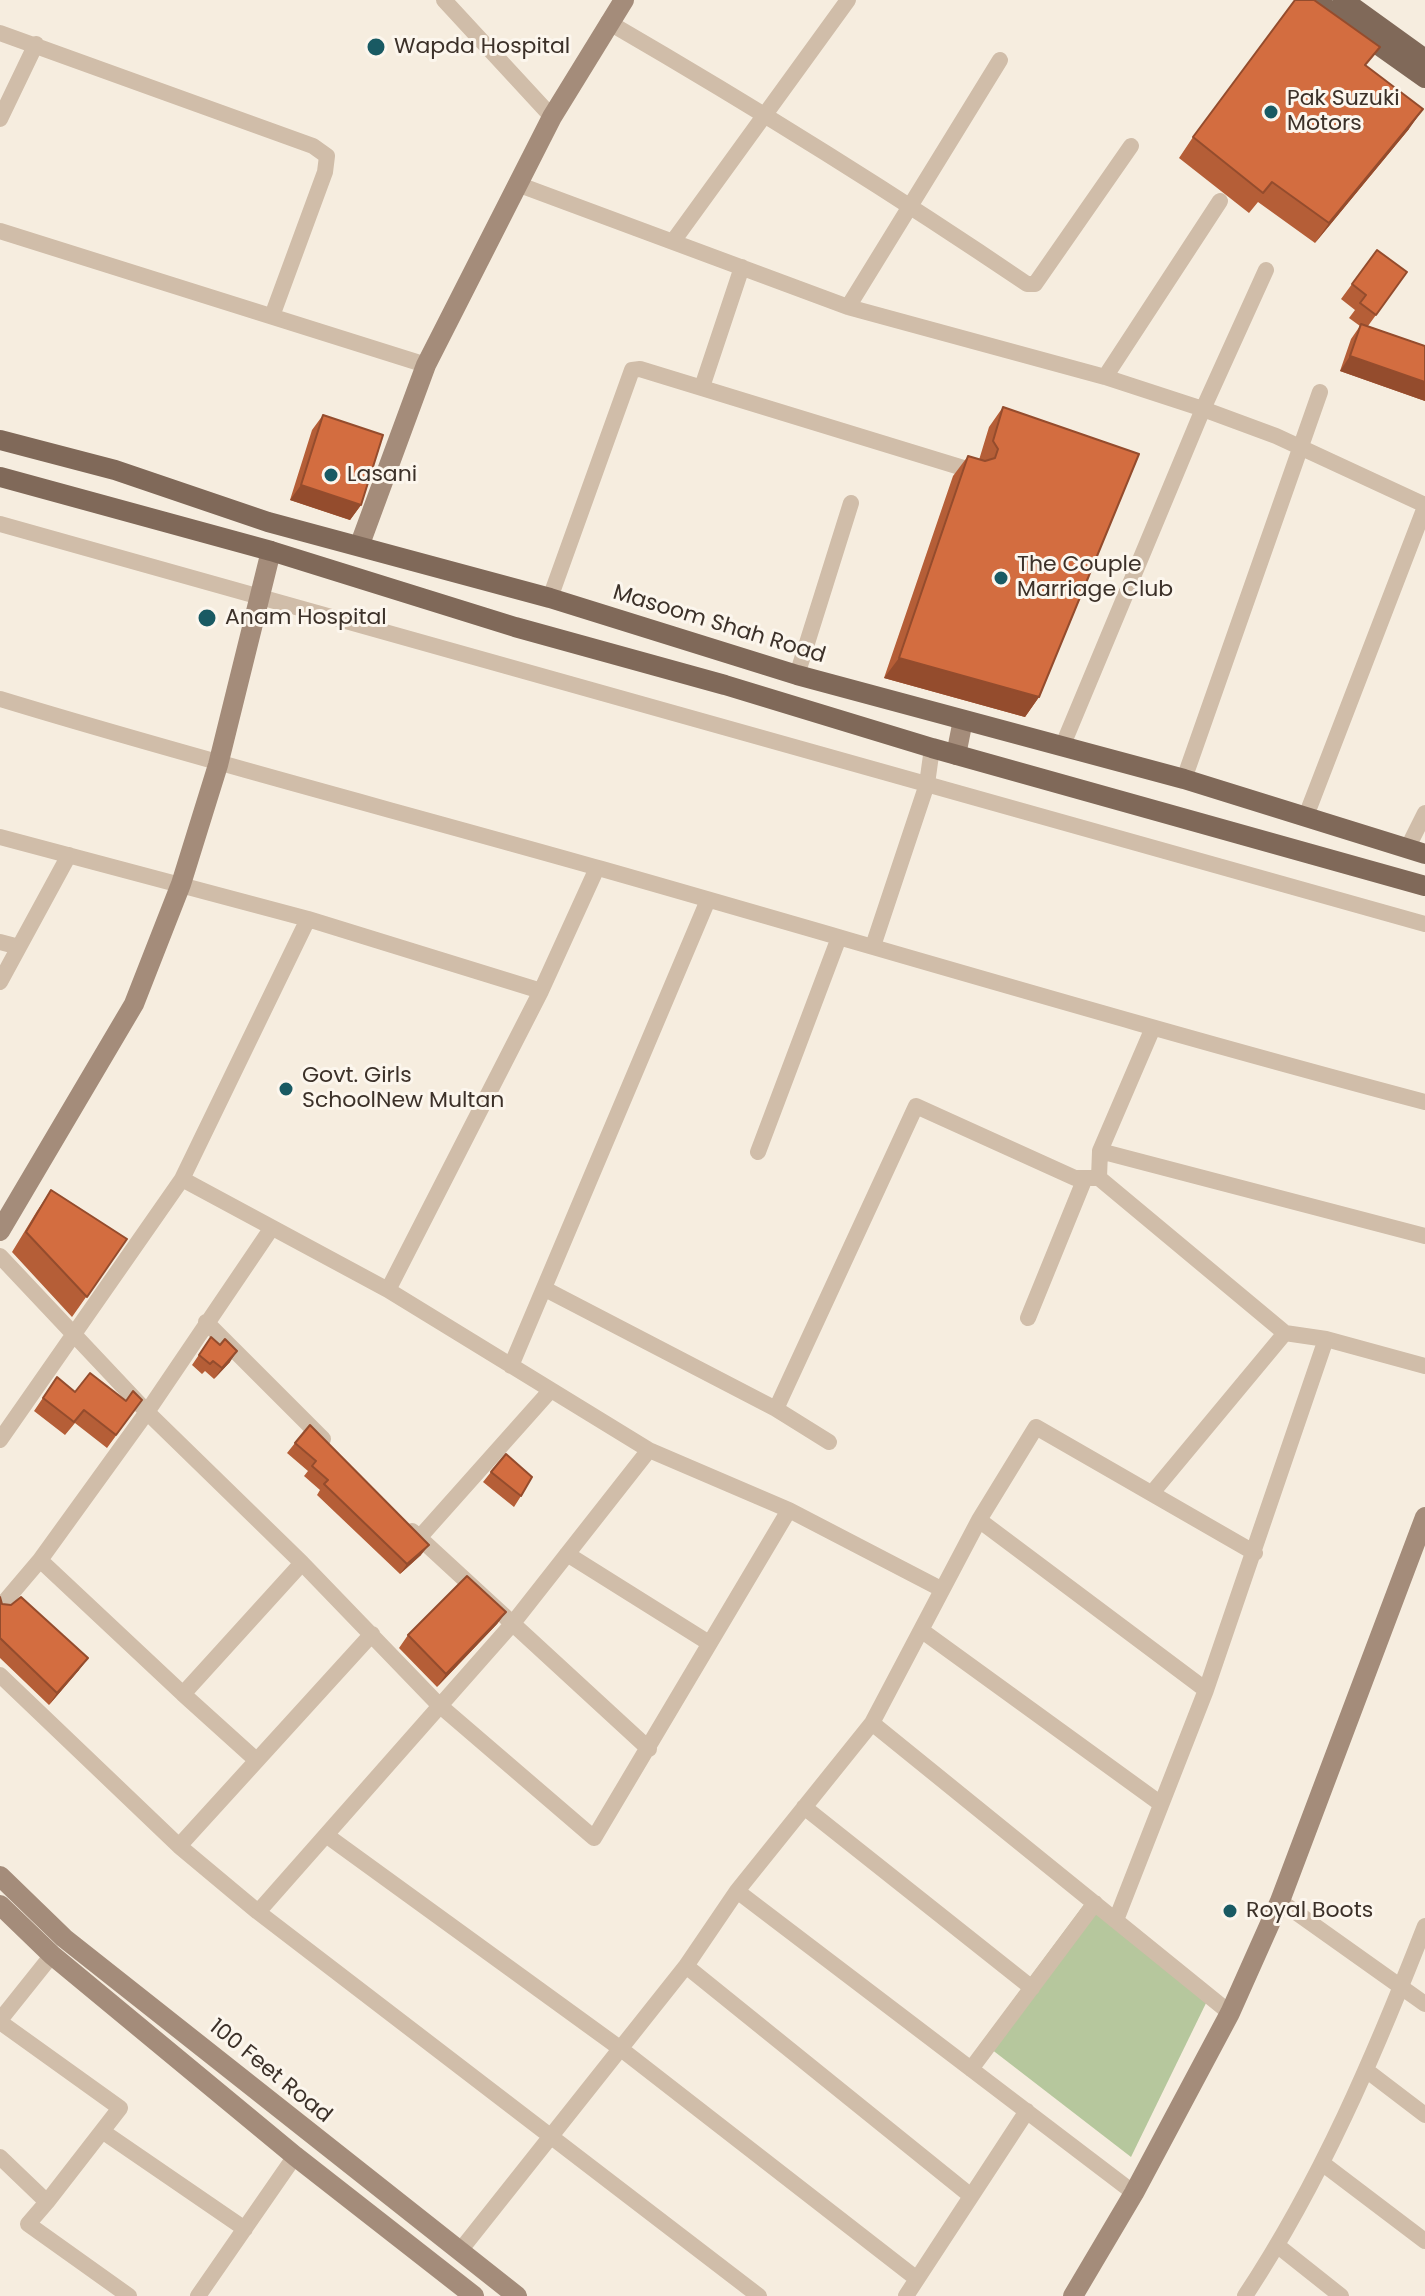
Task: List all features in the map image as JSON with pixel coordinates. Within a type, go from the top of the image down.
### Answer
[{"type":"main road","points":[[360,544],[426,365],[552,117],[624,0]]},
{"type":"main road","points":[[1315,0],[1425,78]]},
{"type":"main road","points":[[1343,0],[1425,59]]},
{"type":"main road","name":"Masoom Shah Road","points":[[0,440],[115,470],[268,522],[360,544],[550,598],[797,675],[1184,779],[1416,851]]},
{"type":"main road","points":[[106,507],[115,470]]},
{"type":"main road","points":[[0,477],[271,551],[515,627],[1425,886]]},
{"type":"main road","points":[[0,1231],[134,1004],[181,884],[218,765],[271,551]]},
{"type":"main road","points":[[515,627],[524,592]]},
{"type":"main road","points":[[956,755],[963,720]]},
{"type":"main road","points":[[1073,2296],[1134,2193],[1230,2013],[1280,1901],[1425,1517]]},
{"type":"main road","name":"100 Feet Road","points":[[0,1876],[64,1938],[517,2296]]},
{"type":"main road","points":[[0,1905],[52,1955],[463,2293]]},
{"type":"street","points":[[444,0],[552,117]]},
{"type":"street","points":[[674,240],[848,0]]},
{"type":"street","points":[[608,22],[765,114],[910,205],[1027,284],[1035,284],[1131,146]]},
{"type":"street","points":[[0,33],[313,146],[327,156],[325,172],[272,316]]},
{"type":"street","points":[[0,119],[36,44]]},
{"type":"street","points":[[848,307],[1000,60]]},
{"type":"street","points":[[517,184],[848,307],[1105,377],[1203,409],[1300,447],[1425,506],[1306,816]]},
{"type":"street","points":[[1105,377],[1220,201]]},
{"type":"street","points":[[0,231],[426,365]]},
{"type":"street","points":[[702,387],[742,267]]},
{"type":"street","points":[[1062,747],[1203,409],[1266,270]]},
{"type":"street","points":[[550,598],[627,376],[632,370],[640,369],[702,387],[973,471]]},
{"type":"street","points":[[1184,779],[1320,392]]},
{"type":"street","points":[[797,675],[851,503]]},
{"type":"street","points":[[0,524],[1425,924]]},
{"type":"street","points":[[0,699],[218,765],[597,868],[838,940],[873,946],[1152,1030],[1425,1102]]},
{"type":"street","points":[[873,946],[927,784],[932,748]]},
{"type":"street","points":[[1416,851],[1425,813]]},
{"type":"street","points":[[0,837],[308,919],[541,991]]},
{"type":"street","points":[[0,982],[69,855]]},
{"type":"street","points":[[388,1290],[541,991],[597,868]]},
{"type":"street","points":[[511,1366],[708,900]]},
{"type":"street","points":[[0,1440],[182,1179],[308,919]]},
{"type":"street","points":[[758,1152],[838,940]]},
{"type":"street","points":[[0,942],[19,947]]},
{"type":"street","points":[[1028,1318],[1092,1178],[1100,1151],[1152,1030]]},
{"type":"street","points":[[776,1409],[916,1106],[1075,1178],[1092,1178],[1285,1333],[1326,1339],[1425,1366]]},
{"type":"street","points":[[1100,1151],[1425,1236]]},
{"type":"street","points":[[182,1179],[388,1290],[649,1450],[789,1510],[941,1589]]},
{"type":"street","points":[[0,1607],[40,1560],[147,1412],[271,1229]]},
{"type":"street","points":[[0,1256],[147,1412],[302,1563],[438,1704],[594,1838],[789,1510]]},
{"type":"street","points":[[545,1289],[776,1409],[829,1442]]},
{"type":"street","points":[[206,1322],[337,1453]]},
{"type":"street","points":[[1152,1493],[1285,1333]]},
{"type":"street","points":[[1116,1920],[1206,1690],[1326,1339]]},
{"type":"street","points":[[419,1538],[550,1391]]},
{"type":"street","points":[[459,2252],[686,1966],[737,1891],[872,1723],[979,1520],[1036,1427],[1255,1553]]},
{"type":"street","points":[[258,1912],[438,1704],[513,1623],[649,1450]]},
{"type":"street","points":[[399,1517],[649,1749]]},
{"type":"street","points":[[979,1520],[1206,1690]]},
{"type":"street","points":[[567,1554],[709,1643]]},
{"type":"street","points":[[40,1560],[255,1759]]},
{"type":"street","points":[[183,1694],[302,1563]]},
{"type":"street","points":[[921,1630],[1161,1804]]},
{"type":"street","points":[[179,1846],[372,1634]]},
{"type":"street","points":[[0,1675],[179,1846],[258,1912],[759,2296]]},
{"type":"street","points":[[872,1723],[1230,2013]]},
{"type":"street","points":[[804,1807],[1032,1988]]},
{"type":"street","points":[[326,1835],[621,2049],[917,2279]]},
{"type":"street","points":[[737,1891],[1134,2193]]},
{"type":"street","points":[[1280,1901],[1425,2004]]},
{"type":"street","points":[[971,2069],[1095,1903]]},
{"type":"street","points":[[1245,2296],[1278,2246],[1322,2163],[1366,2070],[1425,1926]]},
{"type":"street","points":[[52,1955],[0,2021],[120,2108],[28,2224],[129,2296]]},
{"type":"street","points":[[686,1966],[971,2196]]},
{"type":"street","points":[[1366,2070],[1425,2115]]},
{"type":"street","points":[[906,2296],[1027,2111]]},
{"type":"street","points":[[102,2131],[245,2229]]},
{"type":"street","points":[[198,2296],[295,2156]]},
{"type":"street","points":[[0,2157],[47,2202]]},
{"type":"street","points":[[1322,2163],[1425,2241]]},
{"type":"street","points":[[1278,2246],[1341,2296]]},
{"type":"green space","points":[[1089,1898],[1209,1997],[1131,2157],[982,2042]]},
{"type":"building","points":[[1295,0],[1314,0],[1380,47],[1365,65],[1423,109],[1329,223],[1272,182],[1263,193],[1193,137]]},
{"type":"building","points":[[1377,250],[1407,272],[1376,315],[1360,303],[1366,295],[1352,284]]},
{"type":"building","points":[[1361,324],[1425,346],[1425,382],[1350,356]]},
{"type":"building","name":"The Couple Marriage Club","points":[[1003,407],[1139,454],[1039,697],[899,658],[968,456],[985,461],[995,458],[998,449],[993,441]]},
{"type":"building","name":"Lasani","points":[[323,415],[383,435],[361,505],[301,485]]},
{"type":"building","points":[[51,1190],[127,1239],[87,1297],[26,1232]]},
{"type":"building","points":[[211,1337],[220,1345],[225,1339],[237,1351],[222,1368],[213,1361],[210,1364],[199,1355]]},
{"type":"building","points":[[90,1373],[126,1401],[133,1391],[142,1400],[116,1435],[84,1410],[74,1422],[43,1398],[57,1377],[75,1392]]},
{"type":"building","points":[[310,1425],[429,1545],[407,1564],[324,1484],[328,1480],[312,1466],[316,1461],[295,1443]]},
{"type":"building","points":[[506,1454],[532,1477],[521,1496],[491,1472]]},
{"type":"building","points":[[467,1576],[506,1612],[446,1674],[408,1635]]},
{"type":"building","points":[[0,1597],[2,1604],[11,1605],[21,1597],[88,1658],[57,1693],[0,1638]]},
{"type":"place","name":"Wapda Hospital","points":[[376,47]]},
{"type":"place","name":"Pak Suzuki Motors","points":[[1271,112]]},
{"type":"place","name":"Lasani","points":[[331,475]]},
{"type":"place","name":"The Couple Marriage Club","points":[[1001,578]]},
{"type":"place","name":"Anam Hospital","points":[[207,618]]},
{"type":"place","name":"Govt. Girls SchoolNew Multan","points":[[286,1089]]},
{"type":"place","name":"Royal Boots","points":[[1230,1911]]}]
